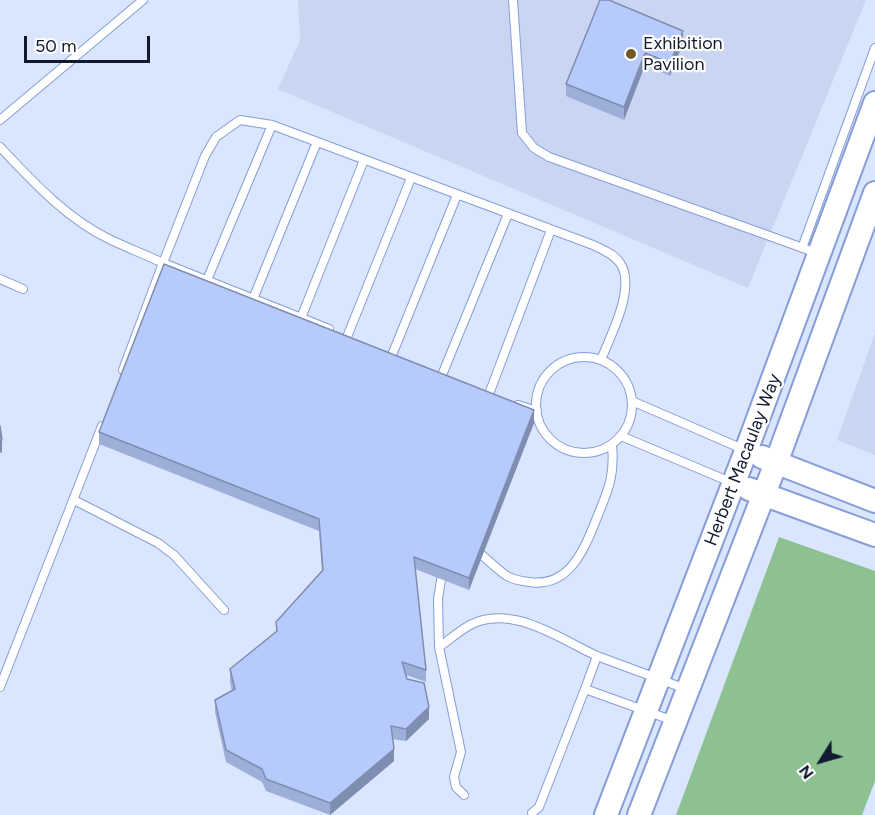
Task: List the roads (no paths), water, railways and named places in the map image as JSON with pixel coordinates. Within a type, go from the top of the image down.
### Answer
[{"type":"main road","name":"Herbert Macaulay Way","points":[[606,815],[746,451],[811,251],[875,103]]},
{"type":"main road","name":"Herbert Macaulay Way","points":[[639,815],[776,463],[875,193]]},
{"type":"main road","points":[[746,451],[875,501]]},
{"type":"main road","points":[[734,483],[875,535]]},
{"type":"lane","points":[[0,120],[143,0]]},
{"type":"lane","points":[[513,0],[522,133],[534,148],[549,157],[811,251],[875,48]]},
{"type":"lane","points":[[119,381],[205,156],[216,137],[240,120],[272,125],[609,253],[620,261],[625,273],[623,303],[601,360]]},
{"type":"lane","points":[[207,280],[272,125]]},
{"type":"lane","points":[[253,299],[317,142]]},
{"type":"lane","points":[[0,147],[55,202],[110,240],[356,340]]},
{"type":"lane","points":[[301,318],[364,160]]},
{"type":"lane","points":[[347,337],[411,178]]},
{"type":"lane","points":[[392,355],[457,195]]},
{"type":"lane","points":[[442,375],[507,214]]},
{"type":"lane","points":[[489,394],[552,230]]},
{"type":"lane","points":[[0,279],[23,289]]},
{"type":"lane","points":[[383,351],[402,359]]},
{"type":"lane","points":[[576,358],[601,360],[622,376],[632,401],[628,426],[621,436],[612,445],[589,453],[565,449],[546,434],[537,411],[540,387],[554,368],[576,358]]},
{"type":"lane","points":[[432,371],[452,379]]},
{"type":"lane","points":[[480,390],[498,398]]},
{"type":"lane","points":[[508,401],[537,411]]},
{"type":"lane","points":[[632,401],[746,451]]},
{"type":"lane","points":[[0,687],[106,414]]},
{"type":"lane","points":[[621,436],[734,483]]},
{"type":"lane","points":[[482,555],[507,576],[517,580],[536,583],[552,581],[565,573],[583,552],[613,477],[612,445]]},
{"type":"lane","points":[[74,500],[158,543],[188,569],[224,610]]},
{"type":"lane","points":[[441,580],[438,599],[439,647],[461,752],[454,777],[456,786],[464,795]]},
{"type":"lane","points":[[439,647],[470,625],[497,617],[519,620],[597,656],[688,689]]},
{"type":"lane","points":[[532,813],[539,807],[597,656]]},
{"type":"lane","points":[[585,689],[675,722]]},
{"type":"place","name":"Exhibition Pavilion","points":[[631,54]]}]
